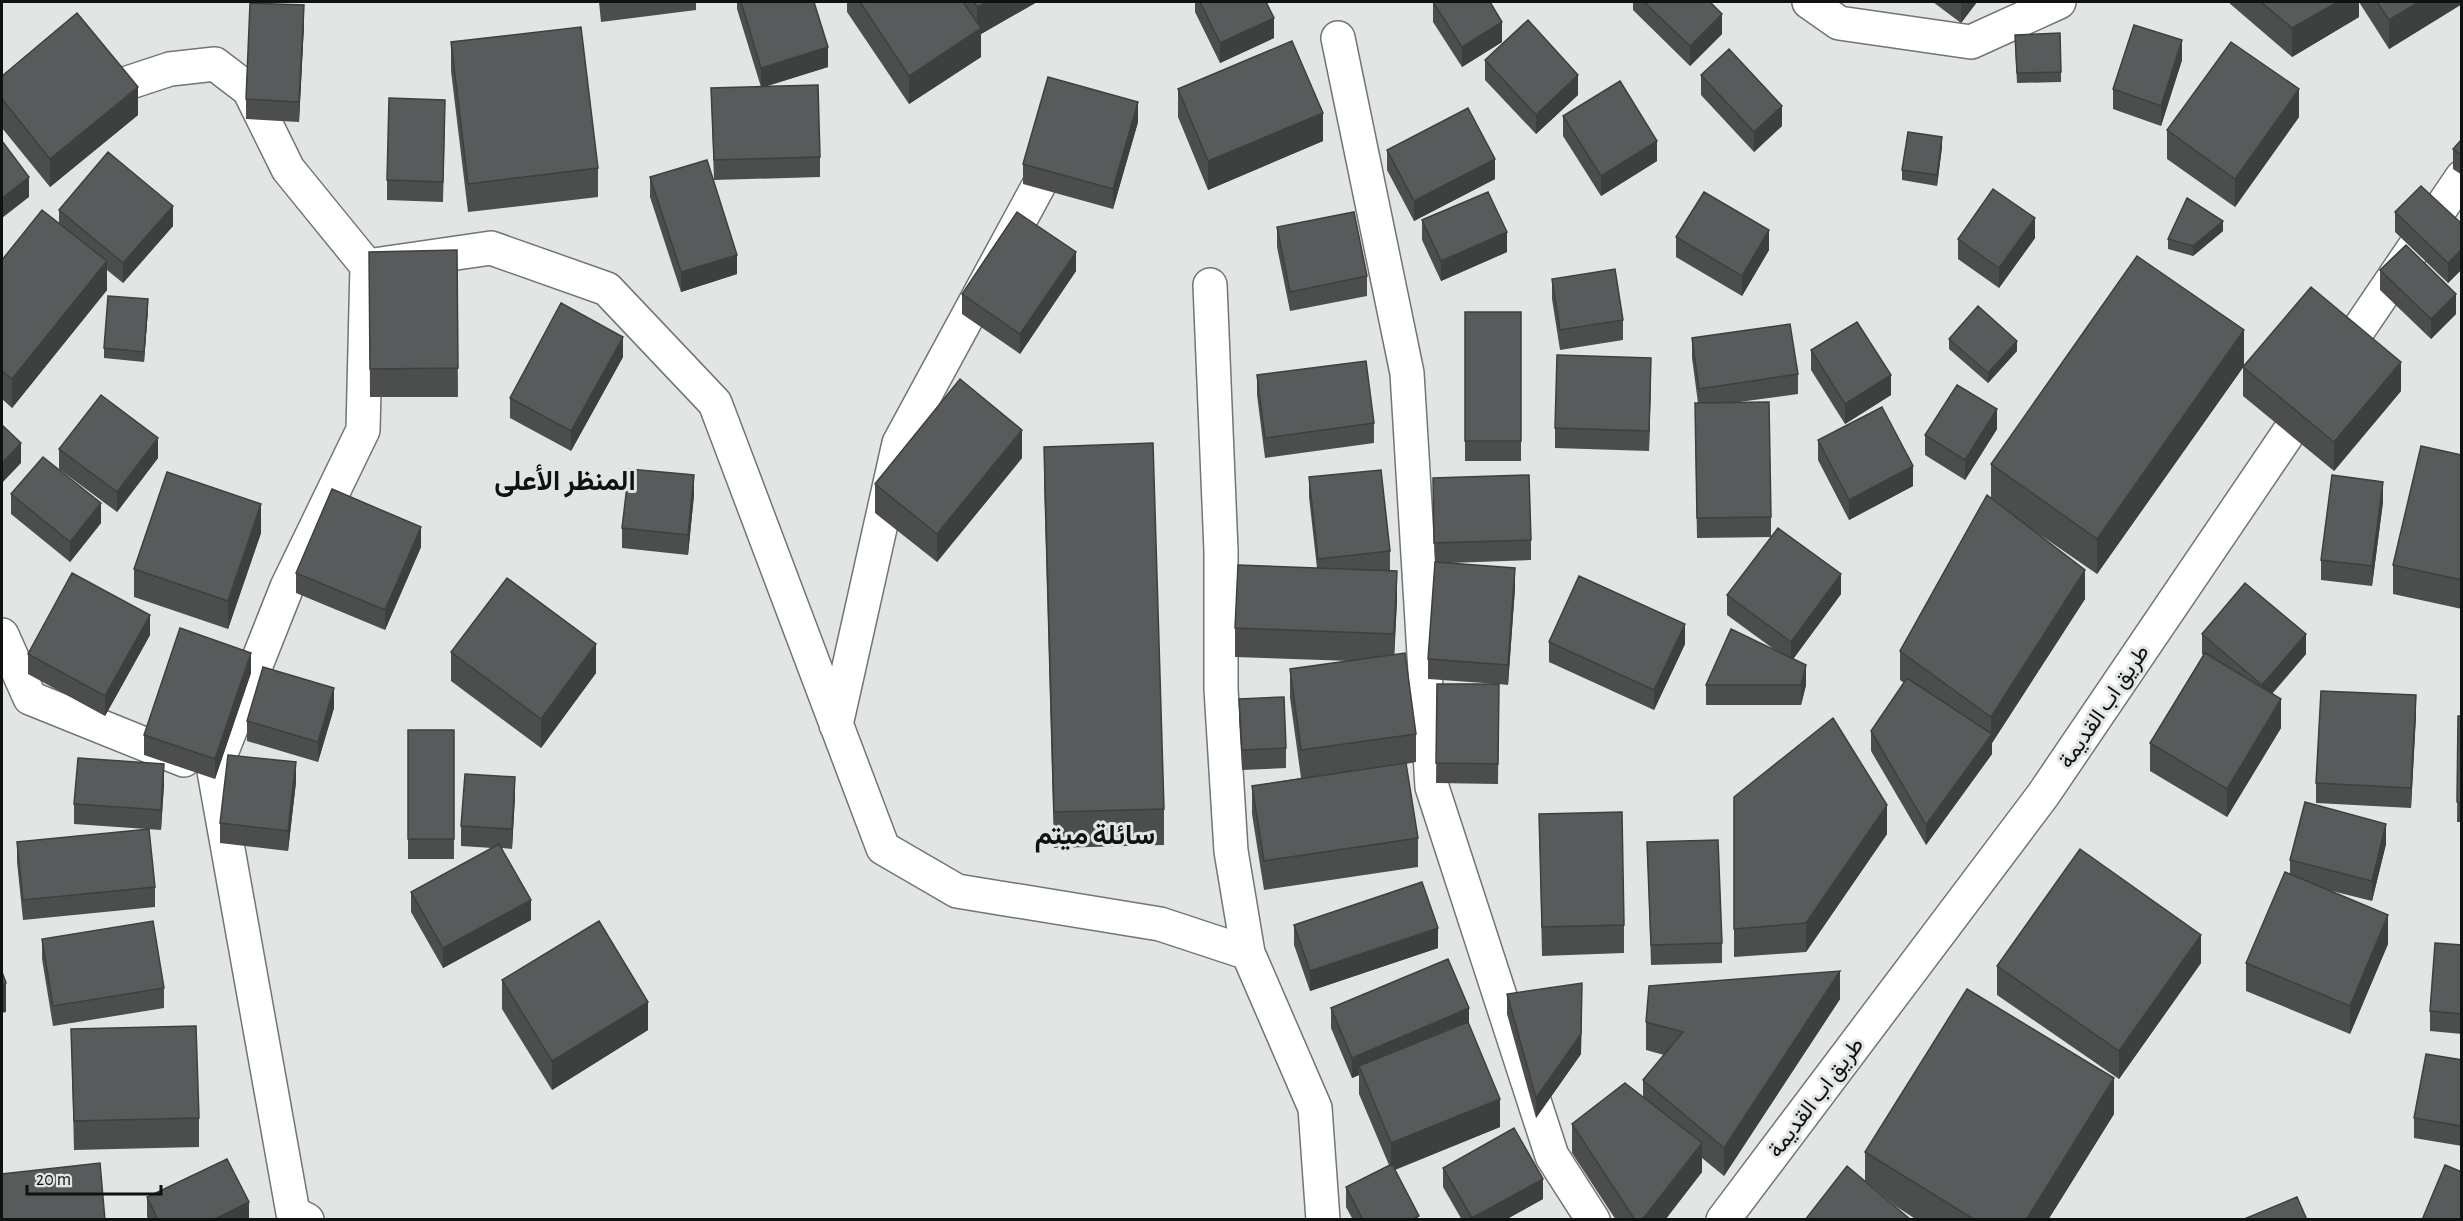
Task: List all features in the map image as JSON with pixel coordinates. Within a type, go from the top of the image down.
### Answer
[{"type":"street","points":[[1809,2],[1839,23],[1971,42],[2056,3]]},
{"type":"street","points":[[1338,38],[1407,373],[1432,787],[1552,1156],[1593,1220]]},
{"type":"street","points":[[57,107],[170,69],[215,64],[249,90],[288,169],[367,266],[363,430],[287,587],[214,771],[293,1213],[307,1220]]},
{"type":"street","points":[[836,725],[899,443],[1072,123]]},
{"type":"street","name":"طريق اب القديمة","points":[[1723,1220],[2043,795],[2462,177]]},
{"type":"street","points":[[367,266],[491,248],[607,288],[715,403],[883,848],[957,891],[1160,924],[1248,953]]},
{"type":"street","points":[[1210,285],[1221,551],[1221,689],[1231,851],[1248,953],[1315,1108],[1323,1220]]},
{"type":"street","points":[[2,635],[30,698],[214,771]]},
{"type":"building","points":[[741,2],[814,2],[828,47],[761,68]]},
{"type":"building","points":[[860,2],[963,2],[981,28],[909,76]]},
{"type":"building","points":[[974,2],[988,2],[977,7]]},
{"type":"building","points":[[1200,2],[1266,2],[1274,18],[1220,43]]},
{"type":"building","points":[[1433,2],[1490,2],[1502,22],[1462,47]]},
{"type":"building","points":[[1644,2],[1710,2],[1722,14],[1690,46]]},
{"type":"building","points":[[2261,2],[2338,2],[2292,28]]},
{"type":"building","points":[[2377,2],[2419,2],[2389,20]]},
{"type":"building","points":[[250,3],[304,5],[299,102],[246,99]]},
{"type":"building","points":[[77,13],[138,87],[50,159],[2,99],[2,76]]},
{"type":"building","points":[[1528,20],[1578,75],[1536,115],[1485,60]]},
{"type":"building","points":[[2134,25],[2182,40],[2161,106],[2113,89]]},
{"type":"building","points":[[581,27],[598,168],[468,184],[451,42]]},
{"type":"building","points":[[2060,33],[2061,72],[2017,73],[2015,35]]},
{"type":"building","points":[[1292,41],[1323,113],[1208,161],[1178,89]]},
{"type":"building","points":[[2231,42],[2299,89],[2235,179],[2167,130]]},
{"type":"building","points":[[1729,49],[1782,106],[1754,132],[1701,75]]},
{"type":"building","points":[[1048,77],[1138,102],[1113,189],[1023,164]]},
{"type":"building","points":[[1620,81],[1657,141],[1601,176],[1563,116]]},
{"type":"building","points":[[818,85],[820,157],[714,160],[711,88]]},
{"type":"building","points":[[389,98],[445,100],[443,182],[387,180]]},
{"type":"building","points":[[1468,108],[1495,159],[1414,201],[1387,150]]},
{"type":"building","points":[[1908,132],[1942,137],[1937,175],[1902,170]]},
{"type":"building","points":[[2462,139],[2462,155],[2453,149]]},
{"type":"building","points":[[2,141],[29,177],[2,198]]},
{"type":"building","points":[[108,152],[173,206],[123,263],[59,210]]},
{"type":"building","points":[[707,160],[737,255],[681,272],[650,177]]},
{"type":"building","points":[[2421,186],[2462,224],[2462,249],[2448,263],[2395,212]]},
{"type":"building","points":[[1993,189],[2035,218],[1999,268],[1958,239]]},
{"type":"building","points":[[1488,192],[1507,232],[1441,261],[1422,220]]},
{"type":"building","points":[[1704,192],[1769,230],[1742,276],[1676,237]]},
{"type":"building","points":[[2187,198],[2223,221],[2193,246],[2168,239]]},
{"type":"building","points":[[42,210],[107,261],[12,379],[2,371],[2,260]]},
{"type":"building","points":[[1017,212],[1076,252],[1020,334],[962,294]]},
{"type":"building","points":[[1354,212],[1367,276],[1290,292],[1277,227]]},
{"type":"building","points":[[2406,245],[2456,294],[2431,319],[2380,270]]},
{"type":"building","points":[[457,250],[458,368],[370,369],[369,252]]},
{"type":"building","points":[[2137,256],[2244,330],[2097,539],[1991,464]]},
{"type":"building","points":[[1615,269],[1623,320],[1560,330],[1552,279]]},
{"type":"building","points":[[2311,287],[2401,362],[2334,442],[2243,367]]},
{"type":"building","points":[[108,296],[148,299],[144,352],[104,348]]},
{"type":"building","points":[[561,303],[623,337],[571,431],[510,398]]},
{"type":"building","points":[[1978,306],[2017,341],[1988,373],[1949,339]]},
{"type":"building","points":[[1465,312],[1521,312],[1521,441],[1465,441]]},
{"type":"building","points":[[1857,322],[1891,375],[1845,404],[1811,350]]},
{"type":"building","points":[[1790,324],[1798,374],[1699,389],[1692,338]]},
{"type":"building","points":[[1557,355],[1651,358],[1649,431],[1555,428]]},
{"type":"building","points":[[1366,361],[1374,423],[1265,438],[1257,375]]},
{"type":"building","points":[[960,379],[1022,430],[937,534],[875,484]]},
{"type":"building","points":[[1957,385],[1997,409],[1965,460],[1925,435]]},
{"type":"building","points":[[101,395],[158,438],[117,492],[59,449]]},
{"type":"building","points":[[1769,402],[1771,517],[1697,518],[1695,403]]},
{"type":"building","points":[[1882,407],[1913,466],[1849,500],[1818,440]]},
{"type":"building","points":[[2,425],[21,443],[2,463]]},
{"type":"building","points":[[1153,443],[1164,809],[1054,812],[1044,447]]},
{"type":"building","points":[[2421,446],[2462,455],[2462,580],[2393,565]]},
{"type":"building","points":[[43,457],[101,503],[70,542],[11,494]]},
{"type":"building","points":[[629,469],[694,475],[688,535],[622,528]]},
{"type":"building","points":[[1381,470],[1390,551],[1318,559],[1309,477]]},
{"type":"building","points":[[167,472],[261,504],[228,601],[134,569]]},
{"type":"building","points":[[1529,475],[1531,540],[1434,543],[1433,478]]},
{"type":"building","points":[[2332,475],[2383,482],[2372,566],[2321,560]]},
{"type":"building","points":[[332,489],[421,527],[385,610],[296,573]]},
{"type":"building","points":[[1987,495],[2085,570],[1991,717],[1900,651]]},
{"type":"building","points":[[1778,528],[1841,574],[1791,642],[1727,595]]},
{"type":"building","points":[[1435,562],[1515,568],[1508,665],[1428,659]]},
{"type":"building","points":[[1238,565],[1397,571],[1394,634],[1235,628]]},
{"type":"building","points":[[72,573],[150,615],[105,696],[28,654]]},
{"type":"building","points":[[1579,576],[1685,624],[1654,690],[1549,642]]},
{"type":"building","points":[[507,578],[596,644],[541,719],[451,652]]},
{"type":"building","points":[[2245,583],[2306,634],[2262,685],[2202,634]]},
{"type":"building","points":[[180,628],[251,653],[215,759],[144,735]]},
{"type":"building","points":[[1731,629],[1806,665],[1801,685],[1706,685]]},
{"type":"building","points":[[1405,653],[1416,734],[1301,750],[1290,669]]},
{"type":"building","points":[[2205,653],[2281,699],[2227,789],[2150,743]]},
{"type":"building","points":[[263,667],[334,688],[318,742],[247,721]]},
{"type":"building","points":[[1907,678],[1992,734],[1926,825],[1871,731]]},
{"type":"building","points":[[1437,684],[1499,684],[1498,764],[1436,763]]},
{"type":"building","points":[[2321,691],[2416,695],[2411,788],[2316,783]]},
{"type":"building","points":[[1284,697],[1286,748],[1242,750],[1239,699]]},
{"type":"building","points":[[2458,716],[2462,716],[2462,803],[2457,802]]},
{"type":"building","points":[[1833,718],[1887,805],[1806,923],[1734,929],[1734,797]]},
{"type":"building","points":[[408,730],[454,730],[454,839],[408,839]]},
{"type":"building","points":[[228,755],[296,762],[288,831],[220,823]]},
{"type":"building","points":[[78,758],[164,764],[161,810],[74,804]]},
{"type":"building","points":[[1406,763],[1418,838],[1264,861],[1252,786]]},
{"type":"building","points":[[465,774],[515,777],[512,829],[461,826]]},
{"type":"building","points":[[2305,802],[2386,824],[2372,881],[2290,860]]},
{"type":"building","points":[[1622,812],[1624,925],[1542,927],[1539,814]]},
{"type":"building","points":[[149,829],[155,887],[23,900],[17,842]]},
{"type":"building","points":[[1718,840],[1722,943],[1651,945],[1647,842]]},
{"type":"building","points":[[499,844],[531,900],[443,948],[411,892]]},
{"type":"building","points":[[2080,849],[2201,935],[2119,1051],[1997,966]]},
{"type":"building","points":[[2285,872],[2388,915],[2350,1006],[2246,963]]},
{"type":"building","points":[[1422,882],[1438,928],[1310,971],[1294,925]]},
{"type":"building","points":[[153,921],[164,988],[53,1006],[42,939]]},
{"type":"building","points":[[599,921],[648,1002],[552,1061],[502,980]]},
{"type":"building","points":[[2435,943],[2462,945],[2462,1014],[2430,1011]]},
{"type":"building","points":[[1448,959],[1469,1008],[1352,1058],[1331,1008]]},
{"type":"building","points":[[1840,971],[1724,1148],[1643,1080],[1683,1032],[1646,1022],[1649,986]]},
{"type":"building","points":[[2,972],[6,983],[2,985]]},
{"type":"building","points":[[1582,983],[1581,1034],[1536,1098],[1507,994]]},
{"type":"building","points":[[1967,989],[2114,1078],[2026,1220],[1975,1220],[1865,1152]]},
{"type":"building","points":[[1468,1022],[1500,1099],[1391,1143],[1359,1066]]},
{"type":"building","points":[[196,1026],[199,1118],[74,1121],[71,1029]]},
{"type":"building","points":[[2426,1054],[2462,1060],[2462,1126],[2414,1118]]},
{"type":"building","points":[[1625,1083],[1702,1143],[1642,1220],[1635,1220],[1572,1124]]},
{"type":"building","points":[[1514,1128],[1543,1179],[1472,1218],[1443,1168]]},
{"type":"building","points":[[227,1159],[249,1202],[213,1220],[158,1220],[147,1197]]},
{"type":"building","points":[[100,1163],[105,1220],[2,1220],[2,1174]]},
{"type":"building","points":[[1392,1164],[1419,1216],[1411,1220],[1363,1220],[1346,1187]]},
{"type":"building","points":[[2445,1165],[2462,1172],[2462,1220],[2422,1220]]},
{"type":"building","points":[[1847,1166],[1911,1220],[1805,1220]]},
{"type":"building","points":[[2297,1197],[2307,1220],[2242,1220]]},
{"type":"district","name":"المنظر الأعلى","points":[[565,480]]},
{"type":"district","name":"سائلة ميتم","points":[[1095,834]]}]
